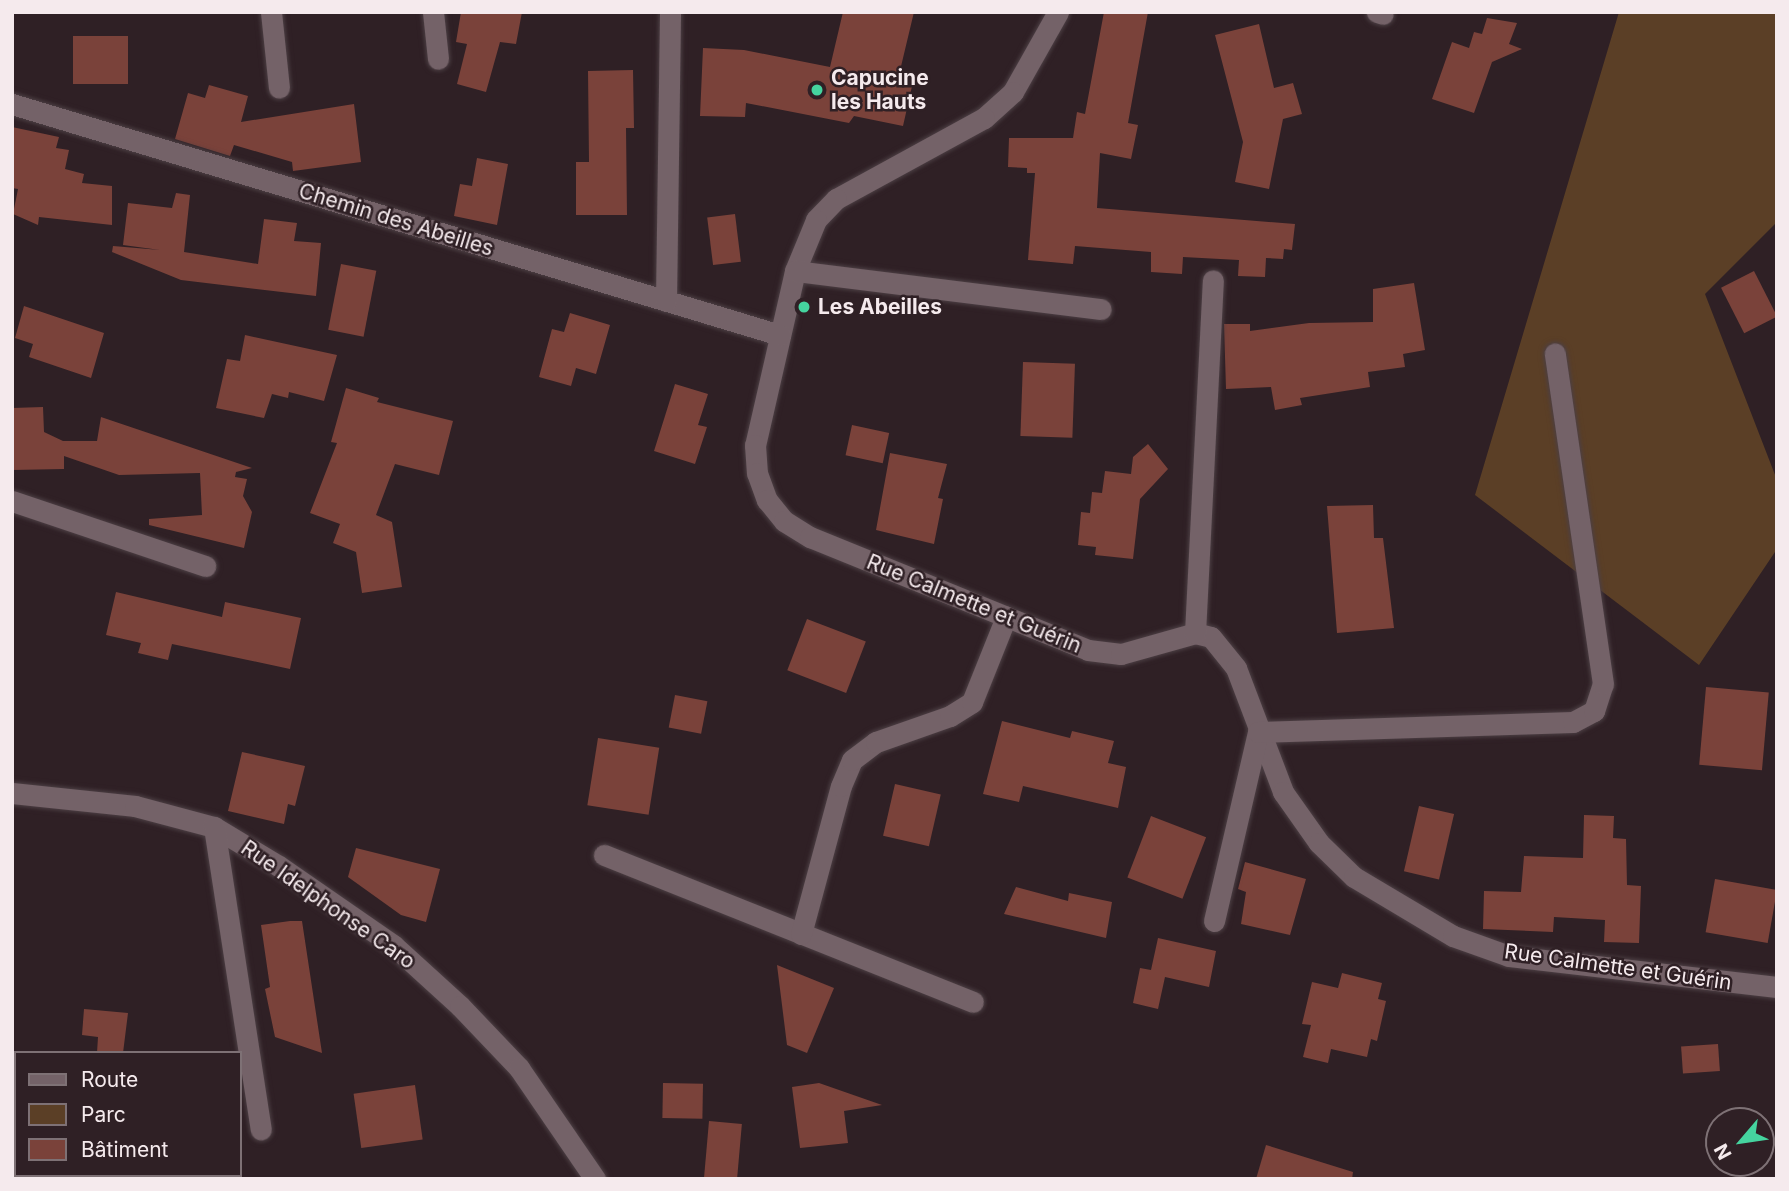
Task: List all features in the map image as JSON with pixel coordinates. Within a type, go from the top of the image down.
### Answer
[{"type":"street","points":[[271,12],[279,88]]},
{"type":"street","points":[[433,12],[438,59]]},
{"type":"street","points":[[666,301],[670,12]]},
{"type":"street","name":"Rue Calmette et Guérin","points":[[1055,15],[1013,92],[984,118],[836,199],[816,220],[795,271],[755,445],[757,473],[767,500],[784,521],[810,537],[1088,650],[1121,654],[1195,633],[1211,637],[1225,649],[1283,792],[1319,843],[1354,877],[1453,936],[1509,956],[1777,988]]},
{"type":"street","name":"Chemin des Abeilles","points":[[12,104],[780,335]]},
{"type":"street","points":[[795,271],[1101,309]]},
{"type":"street","points":[[1195,633],[1213,280]]},
{"type":"street","points":[[1214,920],[1258,732],[1573,722],[1594,711],[1602,684],[1555,353]]},
{"type":"street","points":[[12,501],[205,566]]},
{"type":"street","points":[[801,934],[841,786],[852,760],[876,743],[950,716],[972,702],[1006,617]]},
{"type":"street","name":"Rue Idelphonse Caro","points":[[12,793],[135,806],[214,827],[393,945],[460,1006],[519,1068],[595,1179]]},
{"type":"street","points":[[214,827],[261,1129]]},
{"type":"street","points":[[604,855],[973,1002]]},
{"type":"green space","points":[[1619,12],[1777,12],[1777,222],[1705,294],[1777,480],[1777,549],[1699,665],[1475,495]]},
{"type":"building","points":[[461,12],[522,12],[516,44],[500,42],[486,92],[457,84],[467,44],[456,42]]},
{"type":"building","points":[[843,12],[914,12],[898,79],[913,82],[903,126],[854,116],[849,123],[746,103],[745,117],[700,116],[703,48],[744,50],[830,67]]},
{"type":"building","points":[[1104,12],[1148,12],[1128,123],[1138,125],[1131,159],[1100,153],[1097,208],[1295,224],[1292,250],[1284,249],[1283,259],[1266,258],[1265,277],[1238,276],[1239,260],[1183,257],[1182,274],[1151,272],[1151,252],[1075,246],[1073,264],[1028,260],[1035,173],[1027,173],[1027,168],[1008,167],[1009,138],[1073,138],[1077,112],[1085,114]]},
{"type":"building","points":[[1487,18],[1517,23],[1509,44],[1522,49],[1492,62],[1474,113],[1432,99],[1452,42],[1469,48],[1474,32],[1482,34]]},
{"type":"building","points":[[1259,24],[1274,88],[1293,83],[1302,114],[1283,119],[1269,189],[1235,182],[1243,142],[1215,35]]},
{"type":"building","points":[[73,36],[128,36],[128,84],[73,84]]},
{"type":"building","points":[[633,70],[634,128],[626,128],[627,215],[576,215],[576,162],[589,162],[588,71]]},
{"type":"building","points":[[209,85],[248,96],[241,122],[354,104],[361,162],[293,171],[292,162],[234,145],[230,156],[175,139],[188,93],[205,98]]},
{"type":"building","points":[[12,127],[59,137],[56,148],[69,150],[65,169],[84,174],[82,183],[112,186],[112,225],[39,217],[38,225],[13,214],[18,189],[12,188]]},
{"type":"building","points":[[477,158],[508,164],[497,225],[454,216],[460,184],[472,186]]},
{"type":"building","points":[[176,193],[190,195],[184,252],[258,264],[264,219],[297,223],[294,241],[321,243],[316,296],[181,280],[112,252],[113,246],[160,250],[123,245],[128,203],[172,208]]},
{"type":"building","points":[[735,214],[741,262],[713,265],[707,217]]},
{"type":"building","points":[[341,264],[376,271],[364,337],[328,330]]},
{"type":"building","points":[[1754,271],[1777,317],[1744,333],[1721,288]]},
{"type":"building","points":[[1414,283],[1425,350],[1403,354],[1405,367],[1368,372],[1370,387],[1300,398],[1302,405],[1275,410],[1271,387],[1226,389],[1224,324],[1250,324],[1250,331],[1309,323],[1373,322],[1373,289]]},
{"type":"building","points":[[24,306],[104,333],[91,378],[29,357],[33,344],[15,338]]},
{"type":"building","points":[[570,313],[610,325],[596,374],[576,368],[571,386],[539,377],[552,329],[564,332]]},
{"type":"building","points":[[245,335],[337,355],[324,401],[289,392],[288,398],[272,394],[264,418],[216,408],[227,359],[240,361]]},
{"type":"building","points":[[1023,362],[1075,364],[1072,438],[1020,436]]},
{"type":"building","points":[[675,384],[708,394],[698,425],[707,427],[695,464],[654,451]]},
{"type":"building","points":[[346,388],[379,398],[377,402],[453,421],[439,475],[395,464],[376,515],[392,522],[402,587],[362,593],[356,552],[333,543],[340,524],[310,513],[337,443],[331,442]]},
{"type":"building","points":[[43,407],[44,432],[63,441],[97,441],[101,417],[252,468],[236,472],[235,477],[247,479],[243,496],[252,512],[244,548],[149,525],[149,519],[202,515],[200,473],[119,475],[64,456],[64,469],[12,470],[12,408]]},
{"type":"building","points":[[852,425],[889,433],[883,463],[846,455]]},
{"type":"building","points":[[1148,444],[1168,469],[1140,499],[1133,559],[1095,555],[1096,547],[1078,545],[1081,512],[1090,513],[1092,492],[1102,493],[1105,471],[1131,474],[1133,457]]},
{"type":"building","points":[[890,453],[947,464],[938,498],[943,499],[934,544],[876,530]]},
{"type":"building","points":[[1373,505],[1374,538],[1383,538],[1394,628],[1337,633],[1327,506]]},
{"type":"building","points":[[116,592],[222,617],[225,602],[301,618],[290,669],[172,644],[168,660],[138,653],[141,643],[106,635]]},
{"type":"building","points":[[807,619],[866,642],[846,693],[787,670]]},
{"type":"building","points":[[1706,687],[1769,692],[1762,770],[1699,765]]},
{"type":"building","points":[[675,695],[707,701],[701,734],[669,727]]},
{"type":"building","points":[[1002,721],[1070,738],[1072,731],[1114,741],[1108,763],[1126,767],[1118,808],[1023,786],[1019,802],[983,794]]},
{"type":"building","points":[[598,738],[659,748],[649,815],[587,805]]},
{"type":"building","points":[[242,752],[305,766],[295,806],[288,804],[284,824],[228,811]]},
{"type":"building","points":[[895,784],[941,795],[929,846],[883,836]]},
{"type":"building","points":[[1419,806],[1454,814],[1439,879],[1404,871]]},
{"type":"building","points":[[1584,815],[1614,816],[1613,838],[1626,839],[1627,885],[1641,886],[1639,943],[1604,942],[1605,920],[1554,917],[1553,932],[1483,929],[1484,891],[1521,892],[1524,856],[1583,858]]},
{"type":"building","points":[[1151,816],[1206,837],[1182,899],[1127,878]]},
{"type":"building","points":[[356,848],[440,869],[426,922],[401,915],[348,877]]},
{"type":"building","points":[[1245,862],[1306,879],[1290,935],[1241,924],[1246,892],[1238,889]]},
{"type":"building","points":[[1715,879],[1777,890],[1768,943],[1706,932]]},
{"type":"building","points":[[1016,887],[1068,901],[1069,893],[1112,902],[1106,938],[1004,914]]},
{"type":"building","points":[[302,921],[322,1053],[275,1037],[265,989],[270,987],[261,925]]},
{"type":"building","points":[[1158,938],[1216,951],[1209,987],[1165,977],[1158,1009],[1133,1003],[1140,968],[1151,970]]},
{"type":"building","points":[[777,965],[834,988],[807,1053],[787,1045]]},
{"type":"building","points":[[1342,973],[1382,983],[1378,999],[1386,1001],[1377,1041],[1371,1039],[1367,1057],[1331,1049],[1328,1063],[1303,1057],[1311,1025],[1302,1024],[1312,982],[1338,988]]},
{"type":"building","points":[[84,1009],[128,1013],[123,1051],[97,1051],[98,1037],[82,1035]]},
{"type":"building","points":[[1718,1044],[1720,1071],[1683,1074],[1681,1047]]},
{"type":"building","points":[[663,1083],[703,1084],[702,1119],[662,1118]]},
{"type":"building","points":[[819,1083],[882,1105],[844,1111],[848,1143],[800,1148],[792,1087]]},
{"type":"building","points":[[415,1085],[423,1139],[361,1148],[354,1094]]},
{"type":"building","points":[[709,1121],[742,1124],[737,1179],[704,1179]]},
{"type":"building","points":[[1266,1145],[1353,1172],[1352,1179],[1256,1179]]},
{"type":"place","name":"Capucine les Hauts","points":[[817,90]]},
{"type":"place","name":"Les Abeilles","points":[[804,307]]}]
